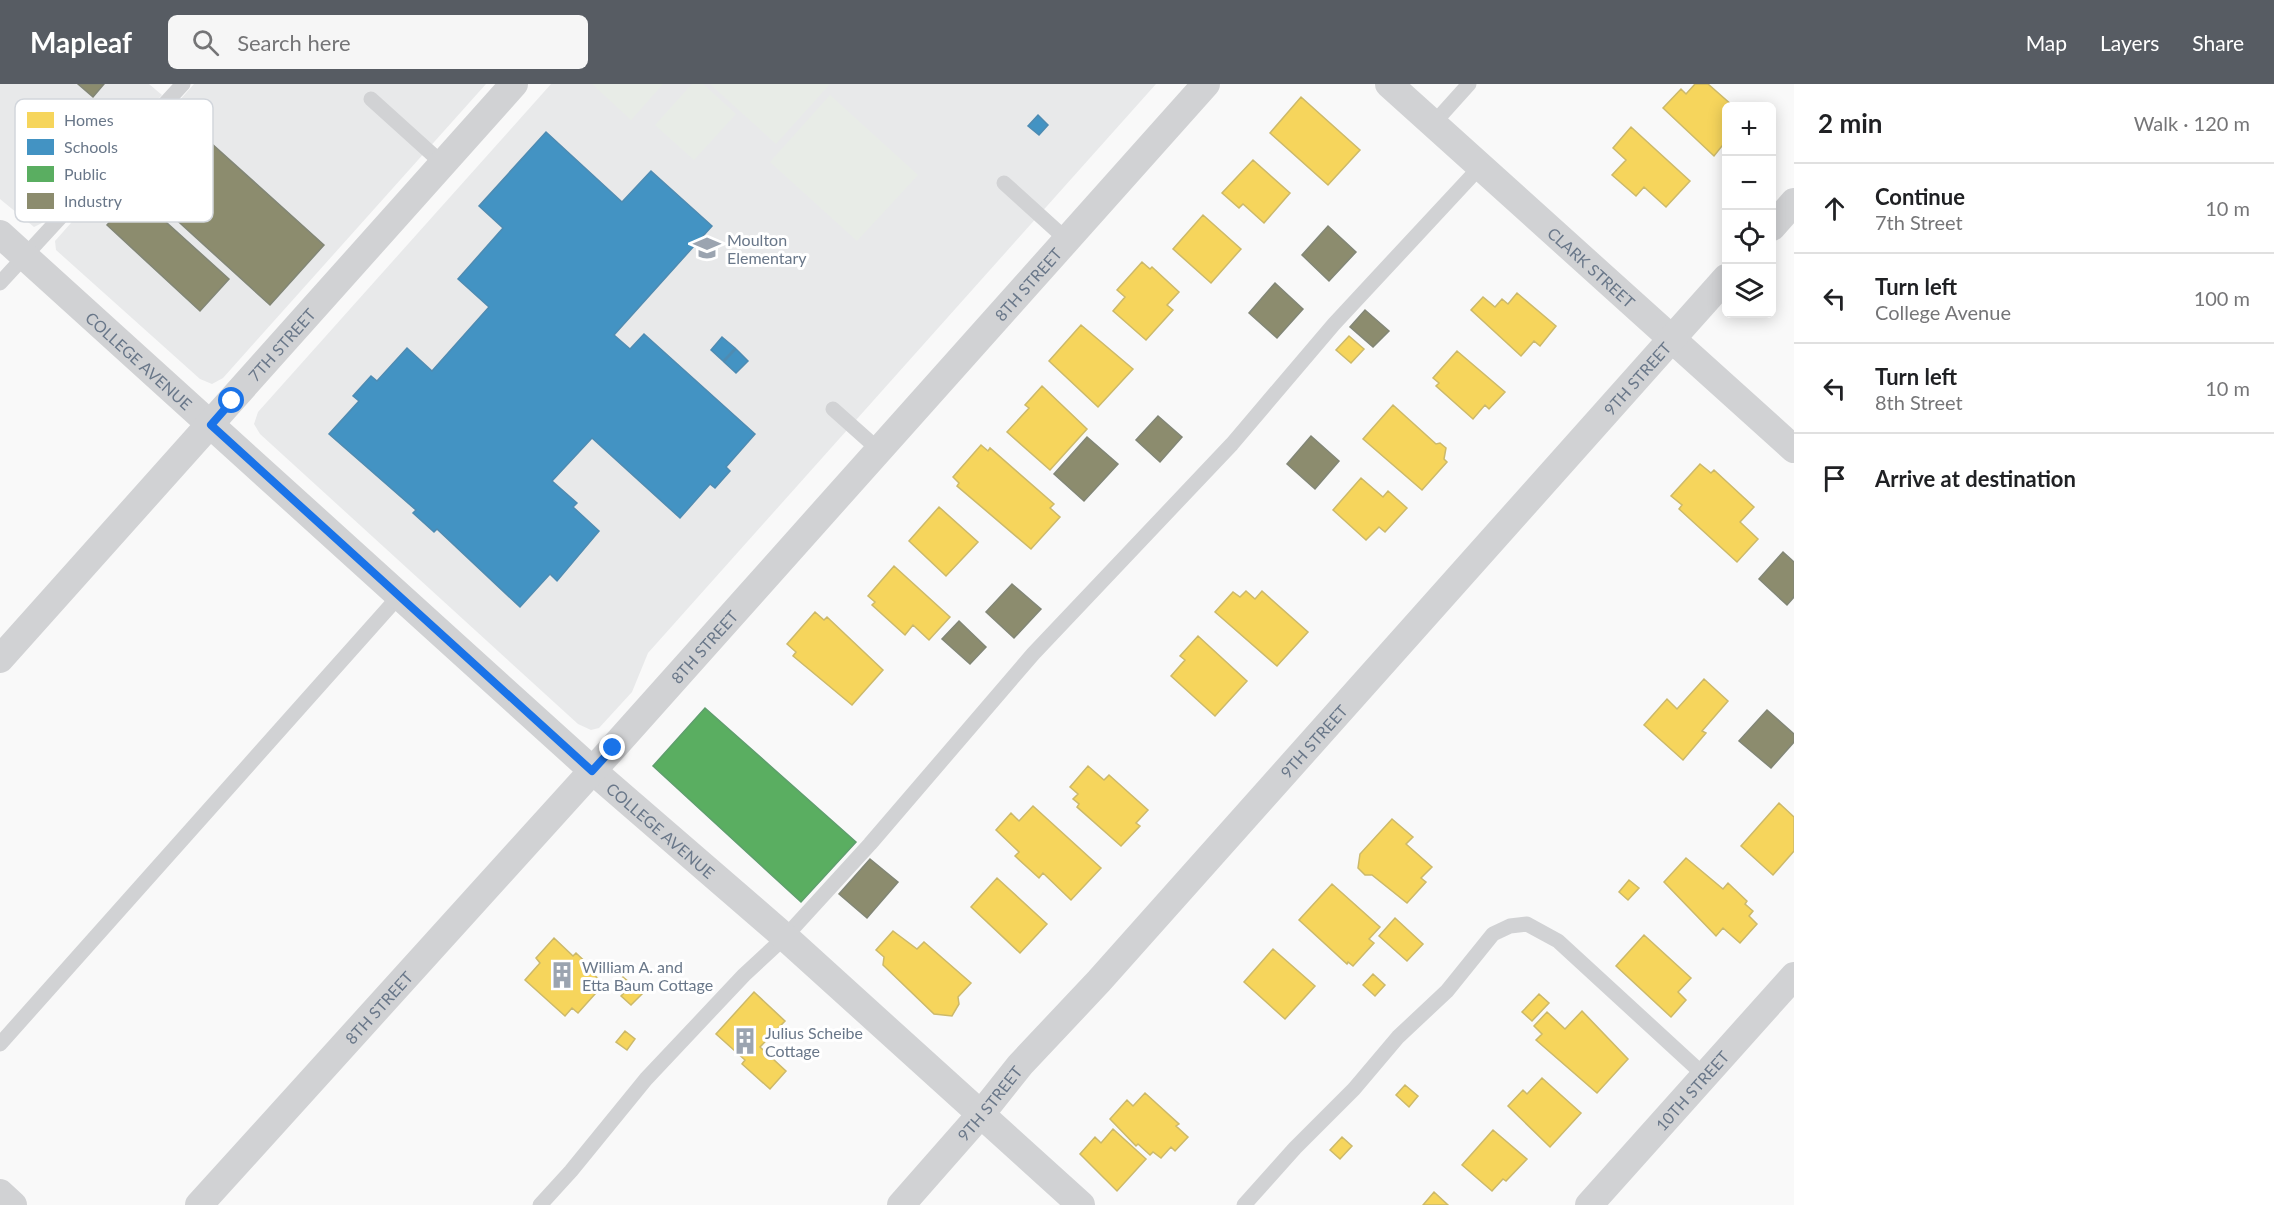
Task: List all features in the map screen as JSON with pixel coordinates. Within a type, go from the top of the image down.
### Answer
[{"type":"street","name":"7TH STREET","points":[[0,659],[514,84]]},
{"type":"street","name":"8TH STREET","points":[[199,1205],[592,771],[1206,84]]},
{"type":"street","name":"CLARK STREET","points":[[1389,84],[1794,450]]},
{"type":"street","points":[[1776,222],[1794,202]]},
{"type":"street","name":"COLLEGE AVENUE","points":[[0,234],[592,771],[785,936],[1081,1205]]},
{"type":"street","name":"9TH STREET","points":[[901,1205],[981,1114],[1020,1065],[1107,973],[1722,283]]},
{"type":"street","name":"10TH STREET","points":[[1589,1205],[1794,976]]},
{"type":"street","points":[[0,1193],[13,1205]]},
{"type":"lane","points":[[169,99],[183,84]]},
{"type":"lane","points":[[1433,124],[1469,84]]},
{"type":"lane","points":[[371,99],[443,164]]},
{"type":"lane","points":[[540,1205],[571,1171],[646,1079],[744,975],[785,936],[870,844],[1033,654],[1232,444],[1334,324],[1480,167]]},
{"type":"lane","points":[[1004,183],[1067,240]]},
{"type":"lane","points":[[0,282],[56,222]]},
{"type":"lane","points":[[833,409],[879,450]]},
{"type":"lane","points":[[0,1044],[400,595]]},
{"type":"lane","points":[[1244,1205],[1294,1148],[1354,1089],[1398,1037],[1447,991],[1493,934],[1510,926],[1527,924],[1558,941],[1705,1076]]},
{"type":"shaded area","points":[[0,84],[149,84],[162,95],[158,99],[15,99],[15,211],[0,199]]},
{"type":"shaded area","points":[[194,84],[486,84],[223,378],[212,384],[200,379],[56,250],[55,241],[72,222],[213,222],[213,99],[181,99]]},
{"type":"shaded area","name":"Moulton Elementary","points":[[551,84],[1156,84],[648,653],[632,692],[599,728],[591,730],[578,724],[260,434],[254,424],[258,412]]},
{"type":"shaded area","points":[[592,84],[663,84],[631,120]]},
{"type":"shaded area","points":[[692,84],[703,84],[736,114],[694,160],[655,125]]},
{"type":"shaded area","points":[[710,84],[828,84],[829,85],[776,144]]},
{"type":"shaded area","points":[[830,95],[918,175],[857,241],[770,162]]},
{"type":"shaded area","points":[[28,222],[44,222],[34,227]]},
{"type":"building: Homes","points":[[1695,84],[1708,84],[1728,102],[1722,102],[1722,146],[1714,156],[1663,108],[1681,89],[1686,94]]},
{"type":"building: Homes","points":[[1301,97],[1360,150],[1328,185],[1270,133]]},
{"type":"building: Homes","points":[[1631,127],[1690,181],[1666,207],[1644,187],[1636,196],[1612,175],[1626,160],[1613,148]]},
{"type":"building: Homes","points":[[1253,160],[1290,193],[1264,223],[1243,204],[1239,208],[1222,193]]},
{"type":"building: Homes","points":[[1203,215],[1241,249],[1211,283],[1173,249]]},
{"type":"building: Homes","points":[[1142,262],[1150,269],[1152,267],[1179,292],[1167,305],[1173,310],[1146,340],[1113,311],[1125,297],[1117,290]]},
{"type":"building: Homes","points":[[1517,293],[1556,326],[1540,346],[1534,341],[1521,356],[1471,310],[1483,297],[1495,307],[1502,299],[1508,304]]},
{"type":"building: Homes","points":[[1081,325],[1133,369],[1098,407],[1049,361]]},
{"type":"building: Homes","points":[[1349,336],[1364,349],[1351,363],[1336,350]]},
{"type":"building: Homes","points":[[1457,351],[1505,392],[1489,409],[1485,405],[1473,419],[1436,386],[1439,383],[1433,378]]},
{"type":"building: Homes","points":[[1042,386],[1087,429],[1050,470],[1007,432],[1029,408],[1025,405]]},
{"type":"building: Homes","points":[[1393,405],[1436,444],[1440,443],[1446,448],[1444,459],[1447,462],[1422,490],[1363,439]]},
{"type":"building: Homes","points":[[981,445],[988,451],[990,448],[1054,504],[1050,508],[1060,517],[1031,549],[957,486],[959,483],[953,477]]},
{"type":"building: Homes","points":[[1700,464],[1711,473],[1714,470],[1754,507],[1740,522],[1758,539],[1737,562],[1679,509],[1682,505],[1671,496]]},
{"type":"building: Homes","points":[[1361,478],[1383,497],[1388,491],[1407,508],[1385,532],[1379,527],[1366,540],[1333,510]]},
{"type":"building: Homes","points":[[939,507],[978,542],[946,576],[909,541]]},
{"type":"building: Homes","points":[[894,566],[950,617],[929,640],[913,625],[905,635],[872,605],[875,602],[868,596]]},
{"type":"building: Homes","points":[[1246,591],[1255,599],[1262,591],[1308,632],[1277,666],[1215,612],[1233,592],[1240,597]]},
{"type":"building: Homes","points":[[815,612],[824,620],[827,617],[883,670],[852,705],[793,656],[796,652],[787,644]]},
{"type":"building: Homes","points":[[1198,636],[1247,681],[1215,716],[1171,676],[1185,660],[1180,656]]},
{"type":"building: Homes","points":[[1704,679],[1728,701],[1702,731],[1706,733],[1683,760],[1644,725],[1667,699],[1677,709]]},
{"type":"building: Homes","points":[[1088,766],[1104,780],[1109,775],[1148,810],[1136,823],[1140,826],[1121,846],[1077,807],[1079,804],[1073,799],[1078,794],[1070,787]]},
{"type":"building: Homes","points":[[1779,803],[1794,817],[1794,851],[1773,875],[1741,846]]},
{"type":"building: Homes","points":[[1033,806],[1101,868],[1071,900],[1043,873],[1039,878],[1015,856],[1019,852],[996,830],[1011,813],[1019,821]]},
{"type":"building: Homes","points":[[1392,819],[1413,837],[1406,844],[1432,867],[1421,878],[1426,882],[1407,903],[1372,875],[1365,875],[1358,868],[1360,854]]},
{"type":"building: Homes","points":[[1686,858],[1723,889],[1728,883],[1747,901],[1745,904],[1753,911],[1749,916],[1757,924],[1740,943],[1723,928],[1716,936],[1664,882]]},
{"type":"building: Homes","points":[[997,878],[1047,924],[1020,953],[971,907]]},
{"type":"building: Homes","points":[[1629,880],[1639,888],[1628,900],[1619,892]]},
{"type":"building: Homes","points":[[1332,884],[1380,927],[1369,939],[1374,943],[1353,966],[1348,962],[1347,964],[1299,920]]},
{"type":"building: Homes","points":[[1395,918],[1423,944],[1407,961],[1379,936]]},
{"type":"building: Homes","points":[[893,931],[917,949],[924,942],[971,983],[958,997],[959,1004],[952,1016],[934,1014],[883,965],[884,957],[876,950]]},
{"type":"building: Homes","points":[[1644,935],[1691,978],[1678,992],[1686,1000],[1671,1017],[1616,966]]},
{"type":"building: Homes","name":"William A. and Etta Baum Cottage","points":[[554,938],[573,956],[576,953],[592,968],[590,971],[604,984],[578,1013],[572,1008],[565,1016],[525,980],[540,963],[536,958]]},
{"type":"building: Homes","points":[[1273,949],[1315,986],[1285,1019],[1244,982]]},
{"type":"building: Homes","points":[[1373,974],[1385,985],[1375,996],[1363,985]]},
{"type":"building: Homes","points":[[623,977],[629,982],[621,992],[615,986]]},
{"type":"building: Homes","points":[[633,984],[643,993],[631,1005],[621,996]]},
{"type":"building: Homes","name":"Julius Scheibe Cottage","points":[[754,992],[785,1021],[760,1047],[786,1071],[770,1089],[742,1064],[745,1060],[716,1034]]},
{"type":"building: Homes","points":[[1539,994],[1549,1003],[1532,1021],[1522,1012]]},
{"type":"building: Homes","points":[[1582,1011],[1628,1059],[1597,1093],[1536,1040],[1542,1034],[1534,1026],[1547,1012],[1565,1029]]},
{"type":"building: Homes","points":[[625,1031],[635,1039],[627,1050],[616,1042]]},
{"type":"building: Homes","points":[[1542,1078],[1581,1113],[1550,1147],[1508,1106],[1523,1090],[1527,1094]]},
{"type":"building: Homes","points":[[1405,1085],[1418,1096],[1409,1107],[1396,1095]]},
{"type":"building: Homes","points":[[1145,1093],[1179,1124],[1176,1126],[1188,1137],[1175,1151],[1171,1147],[1161,1158],[1153,1152],[1150,1155],[1138,1144],[1136,1146],[1110,1119],[1127,1100],[1133,1106]]},
{"type":"building: Homes","points":[[1113,1129],[1146,1159],[1117,1191],[1080,1154],[1095,1137],[1101,1143]]},
{"type":"building: Homes","points":[[1493,1130],[1527,1159],[1506,1181],[1503,1179],[1492,1191],[1462,1165]]},
{"type":"building: Homes","points":[[1342,1137],[1352,1146],[1340,1159],[1330,1150]]},
{"type":"building: Homes","points":[[1434,1192],[1448,1205],[1423,1205]]},
{"type":"building: Schools","points":[[1038,115],[1048,125],[1039,135],[1028,126]]},
{"type":"building: Schools","points":[[546,132],[622,202],[651,171],[712,226],[614,335],[630,349],[644,334],[755,434],[726,467],[730,471],[715,488],[710,484],[680,518],[592,438],[552,481],[577,503],[573,507],[599,531],[557,581],[550,574],[520,607],[437,529],[434,532],[413,513],[416,510],[329,434],[359,401],[353,396],[371,376],[377,381],[407,348],[432,371],[489,307],[458,279],[503,228],[479,206]]},
{"type":"building: Schools","points":[[722,337],[735,348],[723,361],[711,350]]},
{"type":"building: Schools","points":[[736,349],[748,361],[736,373],[724,362]]},
{"type":"building: Public","points":[[705,708],[856,842],[801,902],[653,766]]},
{"type":"building: Industry","points":[[78,84],[104,84],[93,97]]},
{"type":"building: Industry","points":[[213,145],[324,245],[270,305],[179,222],[213,222]]},
{"type":"building: Industry","points":[[110,222],[166,222],[229,279],[200,311],[107,225]]},
{"type":"building: Industry","points":[[1328,226],[1356,252],[1329,281],[1302,255]]},
{"type":"building: Industry","points":[[1275,283],[1303,309],[1277,338],[1249,313]]},
{"type":"building: Industry","points":[[1365,310],[1389,331],[1373,347],[1350,327]]},
{"type":"building: Industry","points":[[1158,416],[1182,437],[1160,462],[1136,440]]},
{"type":"building: Industry","points":[[1311,436],[1339,461],[1315,489],[1287,464]]},
{"type":"building: Industry","points":[[1087,437],[1118,464],[1084,501],[1054,474]]},
{"type":"building: Industry","points":[[1783,552],[1794,562],[1794,597],[1787,605],[1759,579]]},
{"type":"building: Industry","points":[[1012,584],[1041,609],[1014,638],[986,612]]},
{"type":"building: Industry","points":[[959,621],[986,647],[970,664],[942,639]]},
{"type":"building: Industry","points":[[1767,710],[1794,734],[1794,742],[1771,768],[1739,741]]},
{"type":"building: Industry","points":[[870,859],[898,882],[867,918],[839,894]]},
{"type":"place","name":"Moulton Elementary","points":[[707,248]]},
{"type":"place","name":"William A. and Etta Baum Cottage","points":[[562,975]]},
{"type":"place","name":"Julius Scheibe Cottage","points":[[745,1041]]},
{"type":"route","points":[[232,401],[211,425],[592,771],[613,748]]}]
